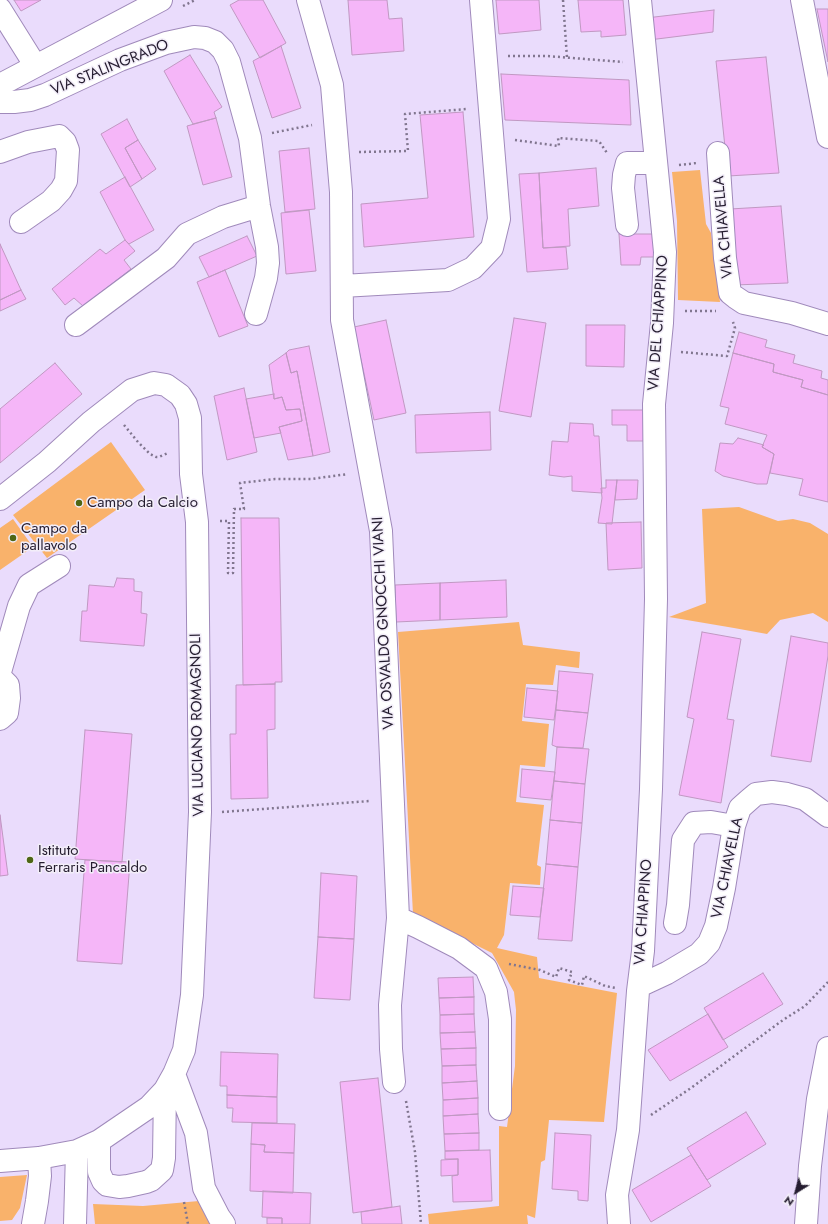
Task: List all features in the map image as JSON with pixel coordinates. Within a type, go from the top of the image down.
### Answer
[{"type":"street","name":"VIA STALINGRADO","points":[[0,85],[161,0]]},
{"type":"street","name":"VIA OSVALDO GNOCCHI VIANI","points":[[308,0],[332,84],[341,192],[342,320],[381,531],[398,918],[390,1005],[391,1049],[394,1082]]},
{"type":"street","points":[[342,286],[448,280],[473,268],[492,248],[499,219],[481,0]]},
{"type":"street","name":"VIA DEL CHIAPPINO","points":[[640,0],[664,164],[662,323],[654,404],[656,599]]},
{"type":"street","points":[[802,0],[828,137]]},
{"type":"street","points":[[0,9],[35,66]]},
{"type":"street","name":"VIA STALINGRADO","points":[[0,102],[30,100],[45,95],[94,71],[150,49],[178,40],[194,37],[205,38],[215,42],[223,50],[229,62],[250,138],[258,206],[267,247],[268,263],[266,278],[256,314]]},
{"type":"street","points":[[0,152],[28,142],[59,136],[65,142],[68,150],[66,181],[61,190],[51,201],[21,222]]},
{"type":"street","name":"VIA CHIAVELLA","points":[[709,158],[730,293],[744,303],[792,313],[828,324]]},
{"type":"street","points":[[627,225],[623,188],[627,163],[664,164]]},
{"type":"street","points":[[76,324],[166,258],[187,234],[222,217],[258,206]]},
{"type":"street","name":"VIA LUCIANO ROMAGNOLI","points":[[0,499],[47,462],[91,422],[132,390],[154,383],[166,385],[180,395],[186,404],[190,418],[192,474],[197,522],[200,812],[192,995],[184,1050],[170,1082],[149,1107],[99,1141],[78,1152],[39,1158],[0,1161]]},
{"type":"street","points":[[0,672],[19,606],[29,584],[59,566]]},
{"type":"street","name":"VIA CHIAPPINO","points":[[619,1224],[617,1195],[628,1130],[643,951],[650,797],[656,599]]},
{"type":"street","points":[[0,677],[8,685],[9,698],[6,713],[0,719]]},
{"type":"street","name":"VIA CHIAVELLA","points":[[639,986],[667,973],[699,954],[709,943],[716,926],[734,826],[740,808],[756,794],[772,792],[787,794],[805,800],[828,816]]},
{"type":"street","points":[[675,923],[678,905],[683,840],[694,822],[711,822],[734,826]]},
{"type":"street","points":[[398,918],[459,948],[486,968],[496,992],[500,1019],[500,1109]]},
{"type":"street","points":[[806,1224],[810,1166],[818,1099],[828,1048]]},
{"type":"street","points":[[99,1141],[100,1172],[103,1181],[107,1185],[119,1187],[128,1186],[151,1180],[162,1170],[170,1082]]},
{"type":"street","points":[[170,1082],[196,1133],[204,1188],[218,1217],[224,1224]]},
{"type":"street","points":[[75,1224],[78,1152]]},
{"type":"street","points":[[33,1224],[40,1176],[39,1158]]},
{"type":"path","points":[[562,0],[567,58]]},
{"type":"path","points":[[504,56],[547,56],[616,62]]},
{"type":"path","points":[[358,152],[408,151],[406,114],[470,108]]},
{"type":"path","points":[[272,134],[292,129]]},
{"type":"path","points":[[517,140],[559,146],[558,138],[599,141]]},
{"type":"path","points":[[664,164],[709,158]]},
{"type":"path","points":[[662,323],[668,324],[671,311],[718,311]]},
{"type":"path","points":[[659,351],[728,356],[735,328],[731,317]]},
{"type":"path","points":[[122,423],[150,454],[159,457],[170,452]]},
{"type":"path","points":[[197,522],[229,521],[228,573],[233,573],[234,509],[244,509],[240,483],[275,479],[311,479],[337,476]]},
{"type":"path","points":[[218,812],[376,801]]},
{"type":"path","points":[[486,968],[504,963],[540,970],[556,977],[559,968],[572,972],[569,980],[582,984],[584,976],[605,986]]},
{"type":"path","points":[[628,1130],[691,1088],[805,1006],[828,982]]},
{"type":"path","points":[[394,1082],[405,1095],[415,1152],[421,1224]]},
{"type":"path","points":[[184,1203],[188,1224]]},
{"type":"shaded area","points":[[700,170],[706,224],[711,233],[720,302],[678,300],[677,221],[672,172]]},
{"type":"shaded area","name":"Campo da Calcio","points":[[111,442],[145,490],[47,558],[13,515]]},
{"type":"shaded area","points":[[739,507],[778,521],[793,519],[810,523],[828,534],[828,622],[813,613],[780,620],[767,634],[669,617],[706,603],[702,509]]},
{"type":"shaded area","name":"Campo da pallavolo","points":[[13,519],[33,547],[0,570],[0,528]]},
{"type":"shaded area","points":[[519,622],[523,645],[580,652],[579,668],[556,665],[553,685],[526,684],[522,721],[549,724],[545,767],[520,765],[516,802],[544,805],[537,865],[541,867],[540,885],[510,883],[504,935],[497,948],[537,957],[539,978],[617,993],[604,1122],[549,1120],[545,1160],[541,1162],[535,1218],[527,1215],[528,1224],[429,1224],[428,1214],[499,1206],[499,1126],[507,1127],[515,1066],[516,1010],[514,992],[492,953],[413,914],[398,632]]},
{"type":"shaded area","points":[[27,1175],[20,1208],[12,1220],[0,1221],[0,1177]]},
{"type":"shaded area","points":[[199,1201],[211,1224],[95,1224],[93,1204],[143,1206]]},
{"type":"building","points":[[14,0],[41,0],[21,11]]},
{"type":"building","points":[[239,0],[263,0],[286,43],[260,58],[230,5]]},
{"type":"building","points":[[348,0],[387,0],[389,19],[402,18],[404,51],[352,55]]},
{"type":"building","points":[[496,0],[539,0],[541,30],[499,34]]},
{"type":"building","points":[[578,0],[623,0],[626,35],[601,37],[601,31],[581,32]]},
{"type":"building","points":[[817,9],[828,9],[828,62]]},
{"type":"building","points":[[714,10],[713,32],[649,40],[646,18]]},
{"type":"building","points":[[281,46],[301,108],[272,118],[253,61]]},
{"type":"building","points":[[190,55],[222,107],[214,112],[216,118],[193,124],[164,71]]},
{"type":"building","points":[[766,57],[779,173],[728,176],[716,61]]},
{"type":"building","points":[[501,74],[629,80],[631,125],[505,120]]},
{"type":"building","points":[[463,112],[474,237],[364,247],[361,204],[428,198],[420,115]]},
{"type":"building","points":[[216,118],[232,177],[203,185],[187,126]]},
{"type":"building","points":[[127,119],[138,140],[125,148],[142,179],[130,187],[101,134]]},
{"type":"building","points":[[138,140],[156,169],[142,179],[125,148]]},
{"type":"building","points":[[309,148],[315,209],[285,212],[279,151]]},
{"type":"building","points":[[596,168],[599,206],[568,209],[570,246],[543,248],[539,173]]},
{"type":"building","points":[[539,173],[543,248],[566,247],[568,269],[527,272],[519,174]]},
{"type":"building","points":[[125,177],[154,230],[129,244],[125,240],[100,192]]},
{"type":"building","points":[[781,206],[788,283],[734,285],[730,209]]},
{"type":"building","points":[[309,210],[316,271],[286,274],[281,213]]},
{"type":"building","points":[[619,234],[655,234],[656,257],[641,257],[640,265],[621,265]]},
{"type":"building","points":[[247,236],[257,256],[209,277],[199,257]]},
{"type":"building","points":[[125,240],[135,251],[124,260],[131,269],[83,306],[74,298],[65,305],[52,289],[100,249],[106,254]]},
{"type":"building","points":[[0,244],[21,290],[0,300]]},
{"type":"building","points":[[225,270],[248,326],[219,337],[197,282]]},
{"type":"building","points":[[21,290],[26,299],[0,311],[0,300]]},
{"type":"building","points":[[514,318],[546,323],[531,417],[499,411]]},
{"type":"building","points":[[386,320],[406,413],[374,420],[354,327]]},
{"type":"building","points":[[586,325],[625,325],[624,367],[586,366]]},
{"type":"building","points":[[739,332],[767,340],[765,347],[795,355],[793,363],[822,371],[821,378],[828,380],[828,395],[801,387],[803,380],[773,372],[774,364],[733,353]]},
{"type":"building","points":[[309,346],[330,452],[313,456],[297,371],[291,373],[286,353],[289,350]]},
{"type":"building","points":[[286,353],[291,373],[297,371],[313,456],[288,460],[279,427],[302,421],[300,409],[286,410],[282,397],[274,399],[269,365]]},
{"type":"building","points":[[733,353],[774,364],[773,372],[803,380],[801,387],[828,395],[828,502],[799,495],[803,479],[770,473],[774,454],[762,447],[767,435],[725,424],[729,408],[720,406]]},
{"type":"building","points":[[55,363],[82,394],[0,463],[0,409]]},
{"type":"building","points":[[244,388],[257,452],[227,460],[214,396]]},
{"type":"building","points":[[274,394],[274,399],[282,397],[286,410],[300,409],[302,421],[279,427],[281,433],[254,438],[246,399]]},
{"type":"building","points":[[612,410],[644,410],[644,441],[627,441],[627,425],[612,425]]},
{"type":"building","points":[[490,412],[491,450],[416,453],[415,415]]},
{"type":"building","points":[[570,423],[593,424],[594,436],[599,436],[602,493],[572,491],[572,476],[564,477],[549,475],[552,441],[568,442]]},
{"type":"building","points":[[738,438],[764,445],[762,447],[774,454],[767,484],[757,484],[723,476],[715,471],[720,443],[733,444]]},
{"type":"building","points":[[606,480],[617,480],[612,524],[598,523],[602,498],[601,488],[606,488]]},
{"type":"building","points":[[617,480],[638,480],[637,499],[615,500]]},
{"type":"building","points":[[241,518],[279,518],[282,682],[275,682],[275,684],[243,685]]},
{"type":"building","points":[[641,522],[642,568],[608,570],[606,523]]},
{"type":"building","points":[[117,578],[134,579],[134,591],[142,592],[141,613],[147,614],[144,646],[80,641],[82,611],[87,611],[89,585],[114,587]]},
{"type":"building","points":[[506,580],[507,617],[440,620],[440,583]]},
{"type":"building","points":[[440,583],[440,620],[396,622],[395,585]]},
{"type":"building","points":[[702,632],[741,639],[727,719],[734,720],[721,803],[679,795],[694,719],[687,717]]},
{"type":"building","points":[[791,636],[828,643],[828,656],[811,762],[771,756]]},
{"type":"building","points":[[559,671],[593,674],[588,713],[556,710]]},
{"type":"building","points":[[275,684],[275,729],[267,730],[268,798],[231,799],[230,734],[236,734],[236,685]]},
{"type":"building","points":[[527,688],[558,691],[554,720],[524,717]]},
{"type":"building","points":[[556,710],[588,713],[583,748],[557,747],[552,745]]},
{"type":"building","points":[[85,730],[132,734],[122,862],[75,859]]},
{"type":"building","points":[[557,747],[589,749],[585,784],[554,781]]},
{"type":"building","points":[[522,769],[555,772],[551,800],[520,797]]},
{"type":"building","points":[[554,781],[585,784],[582,823],[550,820]]},
{"type":"building","points":[[0,815],[8,875],[0,876]]},
{"type":"building","points":[[550,820],[582,823],[578,867],[546,864]]},
{"type":"building","points":[[85,860],[130,862],[122,964],[77,961]]},
{"type":"building","points":[[546,864],[578,867],[572,941],[538,939]]},
{"type":"building","points":[[321,873],[357,876],[354,939],[318,937]]},
{"type":"building","points":[[513,886],[544,888],[540,917],[510,915]]},
{"type":"building","points":[[318,937],[354,939],[350,1000],[314,998]]},
{"type":"building","points":[[763,973],[783,1004],[723,1040],[704,1008]]},
{"type":"building","points":[[473,977],[474,997],[439,998],[438,978]]},
{"type":"building","points":[[474,997],[474,1014],[440,1015],[439,998]]},
{"type":"building","points":[[474,1014],[475,1032],[440,1033],[440,1015]]},
{"type":"building","points":[[708,1014],[728,1047],[670,1081],[648,1050]]},
{"type":"building","points":[[475,1032],[476,1048],[441,1049],[440,1033]]},
{"type":"building","points":[[476,1048],[476,1065],[442,1066],[441,1049]]},
{"type":"building","points":[[221,1052],[278,1054],[277,1097],[227,1095],[227,1086],[220,1086]]},
{"type":"building","points":[[476,1065],[477,1081],[442,1083],[442,1066]]},
{"type":"building","points":[[378,1078],[392,1207],[353,1213],[340,1082]]},
{"type":"building","points":[[477,1081],[478,1098],[443,1100],[442,1083]]},
{"type":"building","points":[[227,1095],[277,1097],[277,1123],[232,1122],[233,1108],[227,1108]]},
{"type":"building","points":[[478,1098],[478,1114],[443,1116],[443,1100]]},
{"type":"building","points":[[746,1112],[766,1144],[707,1180],[687,1148]]},
{"type":"building","points":[[478,1114],[479,1133],[444,1134],[443,1116]]},
{"type":"building","points":[[252,1123],[295,1124],[294,1153],[264,1152],[265,1145],[251,1144]]},
{"type":"building","points":[[479,1133],[479,1150],[445,1151],[444,1134]]},
{"type":"building","points":[[555,1133],[591,1135],[588,1201],[578,1200],[578,1191],[552,1189]]},
{"type":"building","points":[[251,1144],[265,1145],[264,1152],[294,1153],[293,1193],[250,1191]]},
{"type":"building","points":[[490,1150],[492,1201],[453,1202],[452,1176],[458,1175],[458,1159],[445,1159],[445,1151]]},
{"type":"building","points":[[691,1155],[711,1186],[651,1222],[632,1190]]},
{"type":"building","points":[[458,1159],[458,1175],[441,1176],[441,1160]]},
{"type":"building","points":[[263,1191],[311,1193],[310,1224],[282,1224],[282,1218],[262,1217]]},
{"type":"building","points":[[400,1206],[402,1224],[362,1224],[361,1212]]},
{"type":"building","points":[[267,1218],[282,1218],[282,1224],[267,1224]]},
{"type":"place","name":"Campo da Calcio","points":[[79,503]]},
{"type":"place","name":"Campo da pallavolo","points":[[13,538]]},
{"type":"place","name":"Istituto Ferraris Pancaldo","points":[[30,860]]}]
